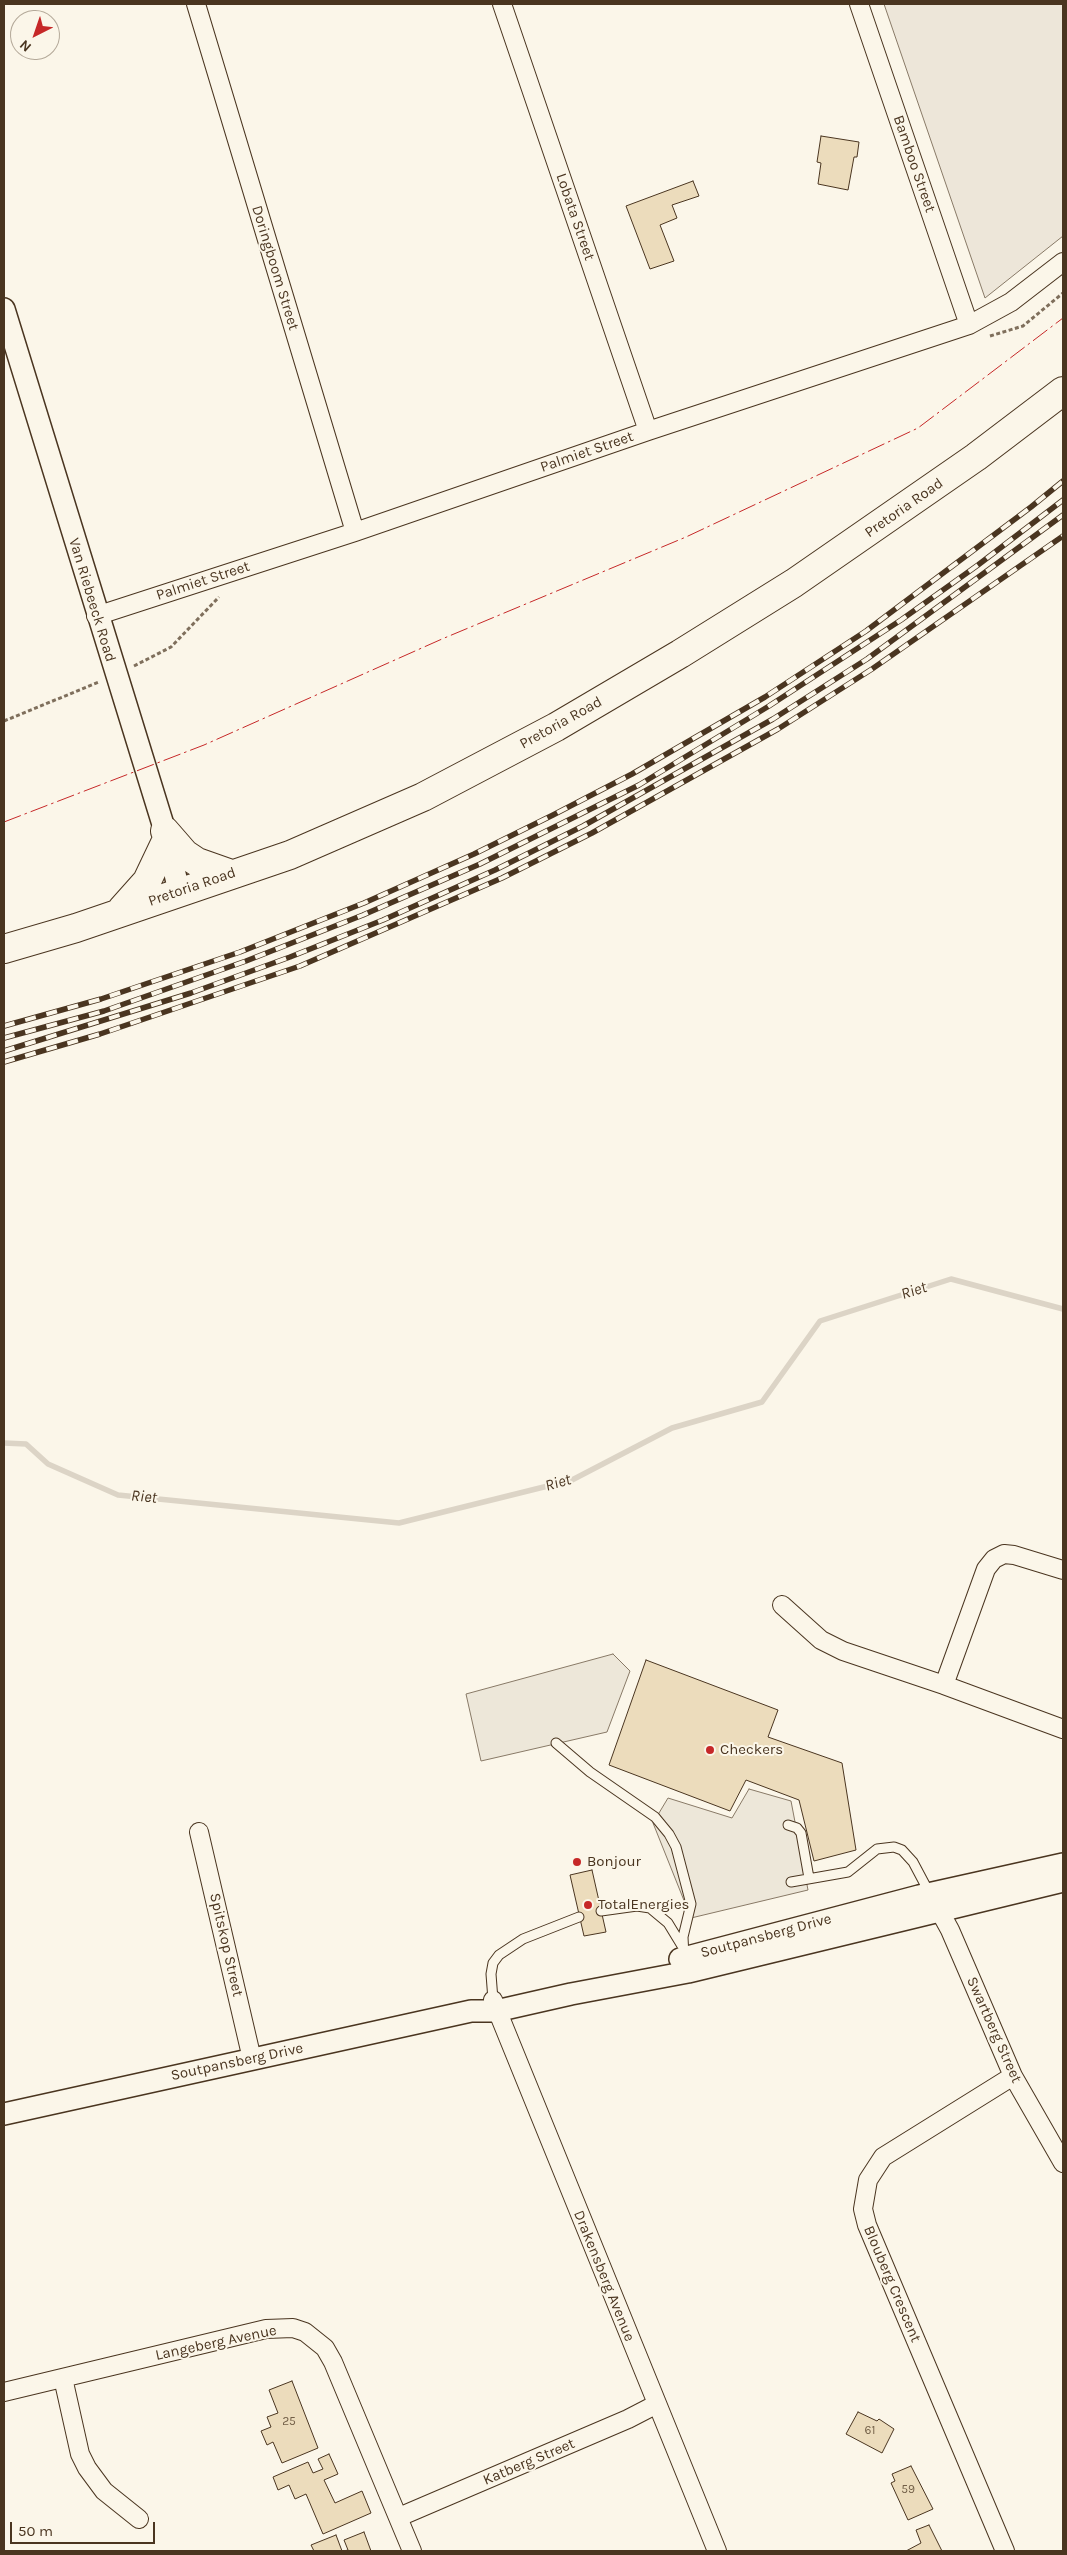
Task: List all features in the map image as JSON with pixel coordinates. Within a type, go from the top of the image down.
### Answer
[{"type":"main road","name":"Pretoria Road","points":[[4,949],[76,928],[290,854],[422,797],[556,727],[794,583],[976,457],[1063,391]]},
{"type":"main road","points":[[119,912],[147,881],[166,835],[197,862],[231,874]]},
{"type":"street","name":"Doringboom Street","points":[[196,4],[355,532]]},
{"type":"street","name":"Lobata Street","points":[[502,4],[648,431]]},
{"type":"street","name":"Bamboo Street","points":[[859,4],[969,325]]},
{"type":"street","name":"Palmiet Street","points":[[96,616],[355,532],[648,431],[969,325],[1011,302],[1063,262]]},
{"type":"street","name":"Van Riebeeck Road","points":[[4,309],[96,616],[166,835],[180,891]]},
{"type":"street","points":[[944,1685],[986,1569],[994,1560],[1004,1554],[1014,1555],[1063,1570]]},
{"type":"street","points":[[782,1605],[821,1640],[843,1650],[1063,1729]]},
{"type":"street","name":"Spitskop Street","points":[[199,1832],[252,2059]]},
{"type":"street","name":"Soutpansberg Drive","points":[[935,1902],[1063,1864]]},
{"type":"street","name":"Soutpansberg Drive","points":[[4,2114],[494,2006],[684,1959],[935,1902],[1063,1881]]},
{"type":"street","name":"Swartberg Street","points":[[935,1902],[1013,2076],[1063,2163]]},
{"type":"street","name":"Drakensberg Avenue","points":[[494,2006],[717,2551]]},
{"type":"street","name":"Blouberg Crescent","points":[[1005,2551],[867,2225],[863,2209],[868,2180],[883,2157],[1013,2076]]},
{"type":"street","name":"Langeberg Avenue","points":[[4,2392],[266,2329],[293,2328],[305,2332],[325,2348],[333,2362],[412,2551]]},
{"type":"street","points":[[63,2378],[80,2454],[87,2468],[104,2491],[139,2519]]},
{"type":"street","name":"Katberg Street","points":[[399,2517],[628,2420],[657,2404]]},
{"type":"lane","points":[[556,1743],[590,1772],[656,1817],[669,1834],[676,1847],[691,1904],[684,1959]]},
{"type":"lane","points":[[788,1825],[797,1828],[801,1833],[809,1878]]},
{"type":"lane","points":[[791,1882],[848,1872],[877,1849],[894,1847],[902,1850],[913,1862],[935,1902]]},
{"type":"lane","points":[[601,1911],[637,1906],[650,1908],[668,1923],[684,1959]]},
{"type":"lane","points":[[494,2006],[491,1974],[493,1964],[499,1955],[530,1936],[579,1916]]},
{"type":"path","points":[[981,339],[1023,326],[1063,293]]},
{"type":"path","points":[[4,722],[116,675],[171,647],[224,592]]},
{"type":"shaded area","points":[[884,4],[1063,4],[1063,236],[985,298]]},
{"type":"shaded area","points":[[613,1654],[630,1671],[607,1732],[481,1761],[466,1694]]},
{"type":"shaded area","points":[[749,1789],[791,1801],[808,1890],[691,1918],[653,1823],[668,1798],[732,1818]]},
{"type":"building","points":[[821,136],[859,142],[857,157],[854,157],[848,190],[818,184],[821,163],[817,162]]},
{"type":"building","points":[[693,181],[699,196],[672,205],[677,218],[660,225],[674,261],[650,269],[626,206]]},
{"type":"building","name":"Checkers","points":[[646,1660],[778,1710],[768,1737],[842,1763],[856,1850],[814,1861],[799,1800],[746,1780],[730,1811],[609,1765]]},
{"type":"building","points":[[592,1870],[606,1932],[584,1936],[570,1875]]},
{"type":"building","points":[[292,2381],[318,2448],[282,2463],[273,2442],[267,2445],[261,2431],[271,2427],[267,2417],[278,2413],[269,2390]]},
{"type":"building","points":[[858,2412],[877,2421],[879,2419],[894,2429],[882,2453],[846,2434]]},
{"type":"building","points":[[329,2454],[338,2474],[324,2480],[335,2503],[362,2491],[371,2513],[323,2534],[306,2494],[295,2499],[289,2485],[278,2490],[273,2477],[308,2462],[313,2473],[323,2469],[318,2459]]},
{"type":"building","points":[[911,2466],[933,2509],[908,2520],[891,2483],[895,2481],[892,2474]]},
{"type":"building","points":[[929,2525],[942,2551],[906,2551],[921,2543],[916,2530]]},
{"type":"building","points":[[364,2532],[371,2551],[344,2551],[348,2550],[344,2540]]},
{"type":"building","points":[[336,2535],[342,2551],[314,2551],[311,2545]]},
{"type":"waterway","name":"Riet","points":[[4,1443],[26,1444],[48,1464],[118,1495],[399,1523],[572,1480],[672,1428],[762,1402],[820,1321],[951,1279],[1063,1309]]},
{"type":"railway","points":[[4,1026],[101,999],[240,952],[364,903],[474,854],[553,815],[632,774],[765,697],[866,631],[1063,481]]},
{"type":"railway","points":[[4,1038],[104,1011],[246,961],[363,915],[480,864],[639,785],[769,706],[901,620],[978,565],[1063,500]]},
{"type":"railway","points":[[4,1051],[191,993],[290,957],[383,920],[495,870],[583,826],[773,719],[867,659],[1063,515]]},
{"type":"railway","points":[[4,1062],[100,1034],[300,966],[502,878],[592,833],[778,729],[872,669],[1063,536]]},
{"type":"power","points":[[4,822],[204,745],[442,639],[686,537],[918,428],[1063,318]]},
{"type":"place","name":"Checkers","points":[[710,1750]]},
{"type":"place","name":"Bonjour","points":[[577,1862]]},
{"type":"place","name":"TotalEnergies","points":[[588,1905]]}]
